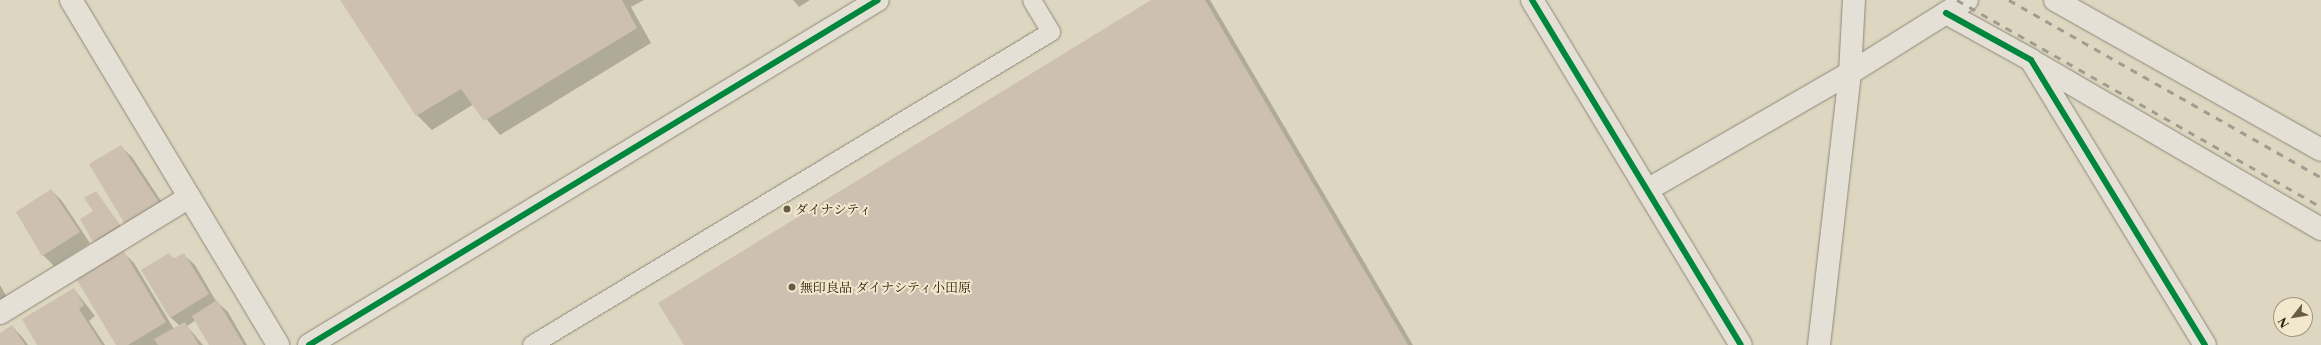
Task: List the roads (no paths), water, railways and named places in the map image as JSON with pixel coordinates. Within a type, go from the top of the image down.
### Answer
[{"type":"street","points":[[71,0],[278,345]]},
{"type":"street","points":[[309,345],[878,0]]},
{"type":"street","points":[[1532,0],[1742,345]]},
{"type":"street","points":[[1820,345],[1850,73],[1854,0]]},
{"type":"street","points":[[1647,190],[1850,73],[1967,0]]},
{"type":"street","points":[[2055,0],[2321,150]]},
{"type":"street","points":[[1946,13],[2032,60],[2321,229]]},
{"type":"street","points":[[2032,60],[2205,345]]},
{"type":"street","points":[[0,313],[189,197]]},
{"type":"lane","points":[[532,345],[1051,32],[1032,0]]},
{"type":"railway","points":[[1957,0],[2321,207]]},
{"type":"railway","points":[[2009,0],[2321,177]]},
{"type":"place","name":"ダイナシティ","points":[[787,209]]},
{"type":"place","name":"無印良品 ダイナシティ小田原","points":[[792,287]]}]
